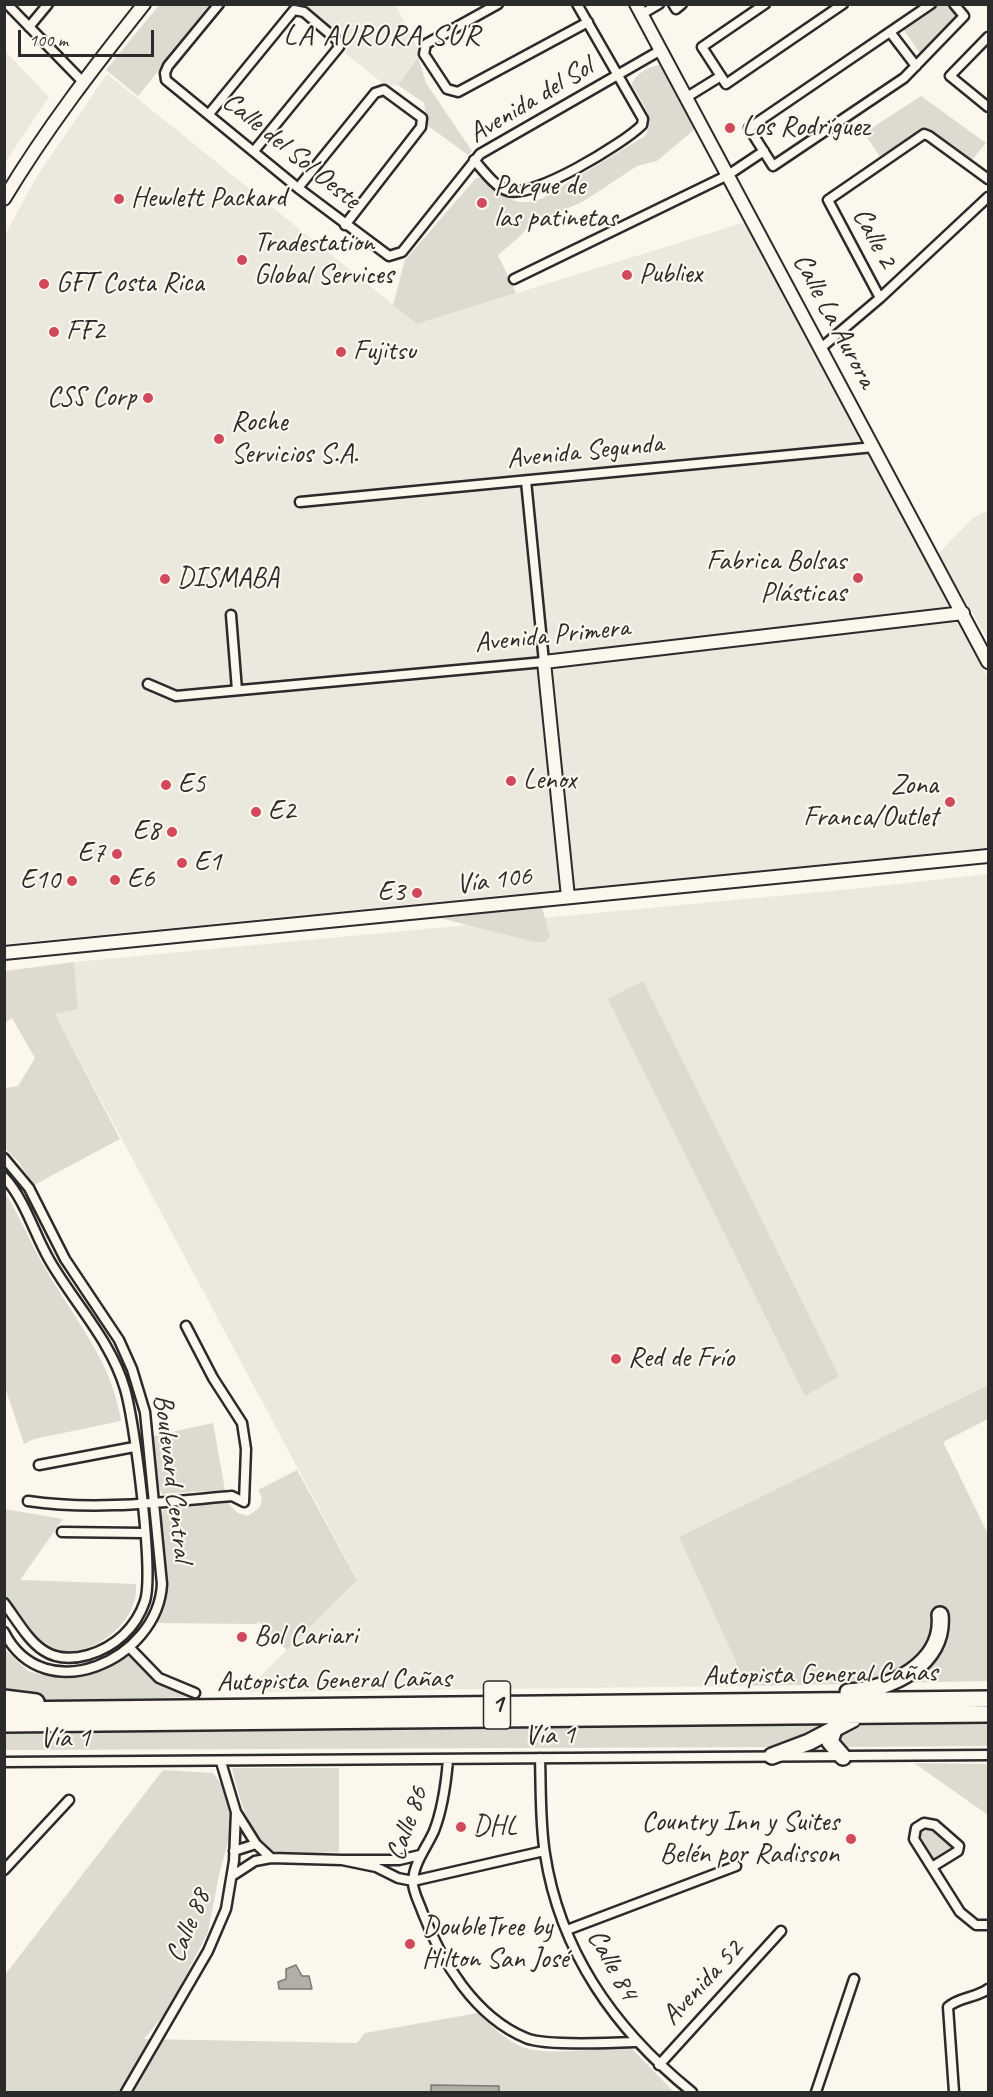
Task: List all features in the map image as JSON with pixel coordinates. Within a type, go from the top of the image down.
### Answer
[{"type":"highway","points":[[500,1705],[875,1689],[909,1674],[924,1660],[938,1637],[941,1627],[940,1615]]},
{"type":"highway","points":[[4,1698],[33,1701],[62,1710]]},
{"type":"highway","name":"Autopista General Cañas","points":[[4,1710],[988,1699]]},
{"type":"highway","name":"Autopista General Cañas","points":[[4,1724],[988,1714]]},
{"type":"highway","points":[[772,1756],[809,1742],[835,1726],[861,1716]]},
{"type":"highway","points":[[835,1726],[830,1742],[843,1757]]},
{"type":"street","points":[[7,4],[82,81]]},
{"type":"street","points":[[29,27],[48,4]]},
{"type":"street","points":[[4,199],[33,150],[82,81],[144,4]]},
{"type":"street","name":"Calle del Sol Oeste","points":[[219,4],[168,66],[165,73],[166,80],[298,188],[389,256]]},
{"type":"street","points":[[498,4],[426,44],[424,54],[447,89],[458,92],[588,22]]},
{"type":"street","points":[[474,160],[501,188],[510,192],[533,189],[563,176],[642,126],[644,120],[577,4]]},
{"type":"street","points":[[639,9],[659,4]]},
{"type":"street","points":[[673,4],[676,9],[682,4]]},
{"type":"street","points":[[765,4],[702,47],[726,84],[843,4]]},
{"type":"street","points":[[931,4],[749,128],[773,166],[904,78],[964,16],[954,4]]},
{"type":"street","name":"Calle La Aurora","points":[[639,9],[988,662]]},
{"type":"street","points":[[208,114],[294,10],[304,12],[337,40],[339,47],[254,151]]},
{"type":"street","points":[[890,32],[916,66]]},
{"type":"street","points":[[988,37],[950,76],[988,107]]},
{"type":"street","name":"Avenida del Sol","points":[[389,256],[402,252],[474,160],[490,148],[661,50]]},
{"type":"street","points":[[687,97],[721,76]]},
{"type":"street","points":[[298,188],[375,93],[384,90],[406,104],[422,118],[421,127],[345,225]]},
{"type":"street","name":"Calle 2","points":[[880,298],[828,200],[918,136],[929,136],[988,179]]},
{"type":"street","points":[[514,279],[728,175],[764,151]]},
{"type":"street","points":[[821,348],[880,298],[988,197]]},
{"type":"street","name":"Avenida Segunda","points":[[300,502],[874,447]]},
{"type":"street","points":[[526,481],[568,897]]},
{"type":"street","name":"Avenida Primera","points":[[148,684],[176,696],[544,662],[963,612]]},
{"type":"street","points":[[231,615],[237,690]]},
{"type":"street","name":"Vía 106","points":[[4,953],[416,915],[568,897],[988,856]]},
{"type":"street","name":"Boulevard Central","points":[[4,1158],[29,1188],[65,1259],[112,1330],[128,1360],[143,1403],[155,1503],[162,1593],[153,1618],[139,1638],[126,1650],[95,1668],[74,1672],[51,1671],[25,1657],[4,1632]]},
{"type":"street","name":"Boulevard Central","points":[[4,1177],[16,1192],[55,1268],[101,1335],[125,1390],[141,1505],[147,1592],[139,1616],[130,1629],[115,1642],[81,1657],[56,1657],[36,1646],[26,1636],[4,1603]]},
{"type":"street","points":[[28,1501],[72,1507],[141,1505],[232,1496],[244,1502],[246,1444],[242,1423],[213,1378],[186,1326]]},
{"type":"street","points":[[101,1335],[112,1330]]},
{"type":"street","points":[[39,1465],[134,1447]]},
{"type":"street","points":[[62,1532],[144,1533]]},
{"type":"street","points":[[130,1629],[139,1638]]},
{"type":"street","points":[[115,1642],[159,1678],[195,1693]]},
{"type":"street","name":"Vía 1","points":[[4,1762],[988,1755]]},
{"type":"street","name":"Calle 84","points":[[540,1758],[544,1851],[548,1872],[567,1930],[595,1988],[635,2042],[658,2066],[692,2092]]},
{"type":"street","name":"Calle 86","points":[[448,1760],[441,1810],[420,1855],[413,1881],[426,1920],[447,1963],[473,1997],[495,2019],[528,2039],[599,2043],[635,2042]]},
{"type":"street","name":"Calle 88","points":[[126,2092],[208,1951],[226,1909],[232,1876],[236,1812],[221,1762]]},
{"type":"street","points":[[4,1870],[69,1800]]},
{"type":"street","points":[[236,1812],[256,1844],[271,1858]]},
{"type":"street","points":[[932,1867],[958,1851],[959,1846],[935,1825],[924,1823],[916,1828],[914,1839],[932,1867],[968,1920],[976,1925],[988,1925]]},
{"type":"street","points":[[234,1851],[256,1844]]},
{"type":"street","points":[[342,1860],[376,1867],[413,1881],[544,1851]]},
{"type":"street","points":[[232,1876],[255,1861],[271,1858],[399,1860],[420,1855]]},
{"type":"street","points":[[567,1930],[736,1866]]},
{"type":"street","name":"Avenida 52","points":[[658,2066],[782,1931]]},
{"type":"street","points":[[816,2092],[854,1979]]},
{"type":"street","points":[[954,2092],[948,2007],[953,2002],[980,1995],[988,1989]]},
{"type":"shaded area","points":[[383,4],[396,6],[420,53],[398,85],[386,86],[345,53],[340,37],[304,7],[291,5]]},
{"type":"shaded area","points":[[159,5],[212,5],[138,96],[106,70]]},
{"type":"shaded area","points":[[937,5],[950,5],[958,15],[920,53],[903,29]]},
{"type":"shaded area","points":[[5,51],[49,97],[5,163]]},
{"type":"shaded area","points":[[418,57],[426,83],[472,151],[468,155],[427,125],[424,103],[398,85]]},
{"type":"shaded area","points":[[659,65],[663,67],[696,128],[657,161],[637,166],[584,201],[530,225],[498,255],[516,293],[417,324],[393,305],[405,260],[476,178],[486,178],[506,196],[518,202],[533,201],[543,198],[645,136],[649,123],[648,116],[632,85],[639,74]]},
{"type":"shaded area","points":[[107,74],[417,324],[749,221],[988,678],[988,848],[5,944],[5,235],[37,176]]},
{"type":"shaded area","points":[[921,96],[986,143],[971,161],[926,129],[881,158],[864,133]]},
{"type":"shaded area","points":[[988,510],[988,640],[938,554],[973,518]]},
{"type":"shaded area","points":[[988,874],[988,1385],[679,1537],[747,1686],[245,1692],[357,1579],[55,1014],[78,1008],[74,962],[862,888]]},
{"type":"shaded area","points":[[542,907],[550,937],[544,942],[535,942],[440,918]]},
{"type":"shaded area","points":[[74,962],[78,1009],[55,1014],[120,1139],[34,1185],[18,1161],[5,1149],[5,1088],[18,1086],[35,1058],[12,1018],[5,1023],[5,971]]},
{"type":"shaded area","points":[[643,981],[839,1376],[805,1396],[608,999]]},
{"type":"shaded area","points":[[5,1193],[44,1266],[100,1359],[109,1378],[121,1421],[34,1439],[24,1444],[5,1387]]},
{"type":"shaded area","points":[[988,1385],[988,1419],[943,1442],[988,1534],[988,1681],[747,1686],[679,1537]]},
{"type":"shaded area","points":[[213,1423],[225,1490],[162,1494],[159,1488],[153,1436]]},
{"type":"shaded area","points":[[297,1470],[357,1580],[287,1650],[258,1621],[257,1624],[155,1623],[161,1610],[166,1584],[166,1557],[161,1516],[163,1510],[227,1502],[238,1513],[248,1516],[260,1507],[262,1498],[258,1490]]},
{"type":"shaded area","points":[[5,1509],[63,1519],[20,1580],[136,1584],[135,1599],[130,1613],[109,1636],[95,1645],[80,1650],[65,1651],[51,1648],[33,1633],[4,1592],[2,1564]]},
{"type":"shaded area","points":[[4,1649],[28,1671],[42,1675],[82,1677],[105,1670],[130,1655],[155,1680],[191,1697],[49,1701],[5,1694]]},
{"type":"shaded area","points":[[832,1723],[786,1747],[5,1750],[4,1728]]},
{"type":"shaded area","points":[[856,1723],[988,1724],[988,1746],[843,1747],[834,1732]]},
{"type":"shaded area","points":[[914,1763],[988,1764],[988,1815]]},
{"type":"shaded area","points":[[232,1768],[339,1768],[339,1852],[287,1853],[273,1851],[265,1845],[251,1826]]},
{"type":"shaded area","points":[[163,1770],[213,1773],[225,1790],[232,1812],[231,1831],[219,1875],[208,1932],[168,2010],[144,2039],[357,2043],[365,2033],[478,2013],[507,2038],[529,2049],[556,2052],[629,2046],[674,2092],[5,2092],[4,1976]]},
{"type":"shaded area","points":[[926,1826],[934,1828],[954,1848],[932,1862],[917,1837],[919,1831]]},
{"type":"shaded area","points":[[296,1965],[302,1976],[309,1976],[312,1989],[279,1989],[278,1982],[286,1979],[286,1969]]},
{"type":"shaded area","points":[[431,2085],[499,2086],[499,2092],[431,2092]]},
{"type":"place","name":"Los Rodríguez","points":[[730,128]]},
{"type":"place","name":"Hewlett Packard","points":[[119,199]]},
{"type":"place","name":"Parque de las patinetas","points":[[482,203]]},
{"type":"place","name":"Tradestation Global Services","points":[[242,260]]},
{"type":"place","name":"Publiex","points":[[627,275]]},
{"type":"place","name":"GFT Costa Rica","points":[[44,284]]},
{"type":"place","name":"FF2","points":[[54,332]]},
{"type":"place","name":"Fujitsu","points":[[341,352]]},
{"type":"place","name":"CSS Corp","points":[[148,398]]},
{"type":"place","name":"Roche Servicios S.A.","points":[[219,439]]},
{"type":"place","name":"Fabrica Bolsas Plásticas","points":[[858,578]]},
{"type":"place","name":"DISMABA","points":[[165,579]]},
{"type":"place","name":"Lenox","points":[[511,781]]},
{"type":"place","name":"E5","points":[[166,785]]},
{"type":"place","name":"Zona Franca/Outlet","points":[[950,802]]},
{"type":"place","name":"E2","points":[[256,812]]},
{"type":"place","name":"E8","points":[[172,832]]},
{"type":"place","name":"E7","points":[[117,854]]},
{"type":"place","name":"E1","points":[[182,863]]},
{"type":"place","name":"E6","points":[[115,880]]},
{"type":"place","name":"E10","points":[[72,881]]},
{"type":"place","name":"E3","points":[[417,893]]},
{"type":"place","name":"Red de Frío","points":[[616,1359]]},
{"type":"place","name":"Bol Cariari","points":[[242,1637]]},
{"type":"place","name":"DHL","points":[[461,1827]]},
{"type":"place","name":"Country Inn y Suites Belén por Radisson","points":[[851,1839]]},
{"type":"place","name":"DoubleTree by Hilton San José","points":[[410,1944]]},
{"type":"district","name":"LA AURORA SUR","points":[[382,36]]}]
